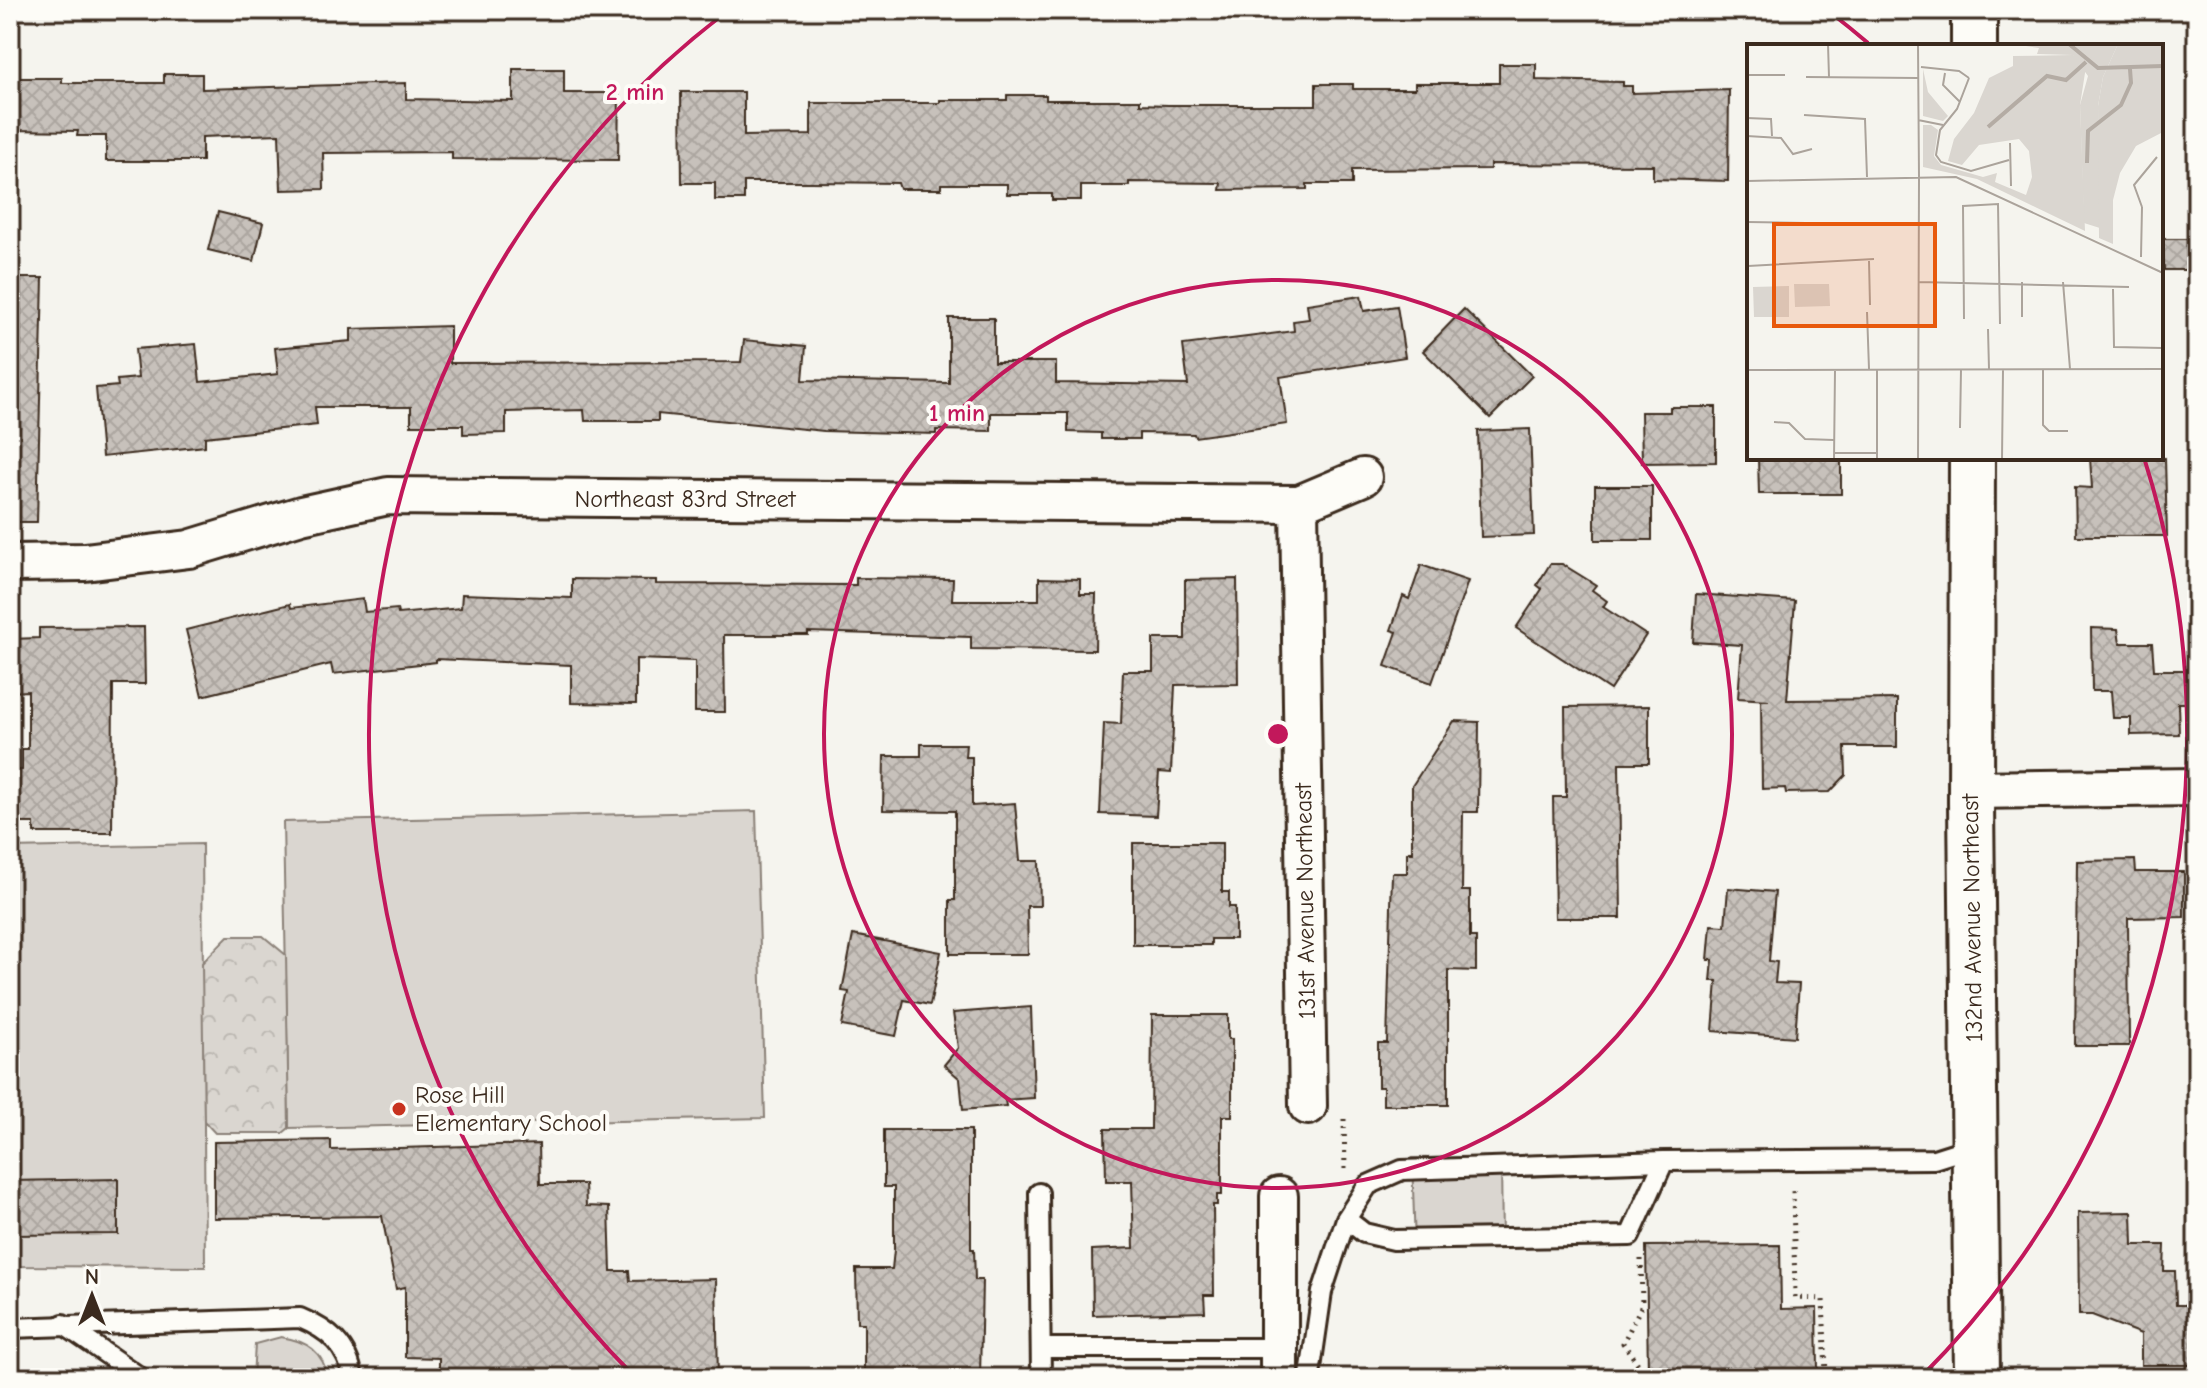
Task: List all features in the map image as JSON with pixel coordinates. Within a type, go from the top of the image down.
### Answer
[{"type":"main road","points":[[1974,10],[1974,44]]},
{"type":"main road","name":"132nd Avenue Northeast","points":[[1972,460],[1971,790],[1977,1378]]},
{"type":"street","name":"Northeast 83rd Street","points":[[10,563],[85,562],[189,549],[301,515],[388,496],[1299,504],[1363,477]]},
{"type":"street","name":"131st Avenue Northeast","points":[[1299,504],[1308,1106]]},
{"type":"street","points":[[1971,790],[2197,787]]},
{"type":"street","points":[[1279,1196],[1289,1367]]},
{"type":"lane","points":[[1041,1348],[1289,1367],[1322,1292],[1346,1219],[1368,1185],[1402,1170],[1664,1161],[1934,1159],[1975,1146]]},
{"type":"lane","points":[[1346,1219],[1364,1233],[1394,1240],[1630,1236],[1664,1161]]},
{"type":"lane","points":[[1039,1193],[1041,1378]]},
{"type":"lane","points":[[10,1328],[300,1318],[322,1327],[339,1343],[351,1363],[353,1378]]},
{"type":"lane","points":[[63,1324],[141,1378]]},
{"type":"path","points":[[1732,1378],[1826,1376],[1823,1299],[1795,1298],[1793,1175]]},
{"type":"path","points":[[1630,1236],[1641,1255],[1642,1305],[1623,1343],[1648,1378]]},
{"type":"green space","points":[[756,811],[765,1118],[289,1128],[283,822]]},
{"type":"green space","points":[[202,844],[205,1267],[10,1266],[10,848]]},
{"type":"green space","points":[[228,936],[263,936],[286,955],[289,1128],[283,1133],[215,1133],[204,1121],[202,963]]},
{"type":"green space","points":[[1501,1157],[1502,1246],[1415,1246],[1412,1158]]},
{"type":"green space","points":[[281,1337],[299,1341],[318,1354],[328,1378],[253,1378],[255,1344]]},
{"type":"building","points":[[1499,64],[1536,64],[1536,80],[1623,82],[1623,86],[1632,86],[1632,93],[1729,90],[1728,181],[1653,179],[1653,165],[1490,164],[1490,169],[1352,170],[1352,184],[1307,184],[1307,189],[1220,190],[1221,183],[1129,182],[1129,186],[1081,186],[1081,200],[1052,200],[1052,194],[1007,194],[1007,184],[941,184],[941,189],[900,189],[898,183],[744,182],[744,200],[715,200],[715,183],[682,183],[681,92],[744,92],[744,136],[811,135],[811,103],[940,103],[940,100],[1007,100],[1007,95],[1046,95],[1046,100],[1140,100],[1140,104],[1316,105],[1316,84],[1353,84],[1353,89],[1415,89],[1415,83],[1499,83]]},
{"type":"building","points":[[513,69],[564,69],[564,93],[619,93],[618,160],[452,159],[452,152],[323,153],[324,189],[281,190],[279,134],[202,137],[202,161],[106,161],[106,136],[77,136],[78,131],[10,130],[10,78],[62,78],[62,83],[164,83],[164,74],[202,74],[202,89],[406,83],[406,99],[513,101]]},
{"type":"building","points":[[218,212],[263,223],[254,261],[208,250]]},
{"type":"building","points":[[2163,239],[2197,239],[2197,270],[2164,270]]},
{"type":"building","points":[[10,278],[43,278],[37,522],[10,522]]},
{"type":"building","points":[[1361,296],[1364,311],[1397,306],[1405,357],[1280,377],[1287,424],[1195,437],[1194,434],[1139,433],[1139,439],[1101,439],[1101,433],[1068,432],[1068,413],[991,413],[991,431],[936,430],[936,434],[824,431],[658,414],[658,421],[585,421],[584,410],[506,412],[506,433],[463,434],[463,425],[411,425],[411,407],[315,407],[317,425],[205,437],[205,446],[102,457],[96,388],[118,386],[117,380],[138,378],[135,349],[196,344],[200,382],[278,374],[275,348],[351,341],[351,329],[450,326],[450,363],[741,362],[744,340],[806,346],[803,380],[949,383],[949,318],[994,318],[994,362],[1056,362],[1056,383],[1188,385],[1183,345],[1294,331],[1293,321],[1309,319],[1307,304]]},
{"type":"building","points":[[1464,309],[1532,376],[1490,418],[1423,351]]},
{"type":"building","points":[[1670,407],[1716,407],[1716,462],[1642,463],[1641,412],[1670,412]]},
{"type":"building","points":[[1530,429],[1534,535],[1481,537],[1478,431]]},
{"type":"building","points":[[2165,458],[2167,536],[2076,536],[2075,487],[2092,488],[2090,460]]},
{"type":"building","points":[[1758,460],[1841,460],[1841,494],[1759,494]]},
{"type":"building","points":[[1595,486],[1652,486],[1652,540],[1595,540]]},
{"type":"building","points":[[1550,564],[1562,564],[1596,585],[1592,590],[1607,601],[1603,607],[1646,635],[1610,690],[1516,628],[1542,589],[1537,585]]},
{"type":"building","points":[[1421,565],[1468,581],[1432,683],[1385,666],[1397,632],[1391,630],[1403,596],[1409,599]]},
{"type":"building","points":[[856,578],[953,579],[952,600],[1039,600],[1039,578],[1080,579],[1080,594],[1096,594],[1095,650],[971,649],[971,637],[808,632],[808,635],[724,635],[725,712],[695,712],[695,661],[636,659],[636,704],[571,703],[571,665],[436,659],[436,662],[333,674],[331,664],[202,696],[186,630],[290,604],[291,608],[363,599],[365,612],[397,609],[398,614],[461,608],[462,594],[572,598],[572,579],[656,580],[656,584],[856,585]]},
{"type":"building","points":[[1237,579],[1238,684],[1175,685],[1171,773],[1159,772],[1156,816],[1100,814],[1104,723],[1121,724],[1123,671],[1153,671],[1153,639],[1185,639],[1185,580]]},
{"type":"building","points":[[1696,594],[1795,601],[1787,700],[1897,699],[1897,747],[1845,747],[1846,775],[1830,792],[1786,793],[1785,788],[1762,789],[1761,700],[1769,700],[1738,698],[1742,645],[1693,642]]},
{"type":"building","points":[[144,627],[145,684],[113,684],[112,833],[34,833],[34,823],[15,823],[15,770],[22,770],[22,749],[28,749],[28,691],[10,692],[10,639],[39,638],[39,628]]},
{"type":"building","points":[[2091,628],[2118,629],[2120,643],[2152,643],[2154,670],[2191,670],[2193,703],[2178,703],[2179,734],[2131,735],[2131,718],[2113,718],[2111,691],[2092,691]]},
{"type":"building","points":[[1649,706],[1649,763],[1619,763],[1621,918],[1555,918],[1553,797],[1566,797],[1565,707]]},
{"type":"building","points":[[1454,721],[1479,722],[1478,812],[1463,812],[1462,891],[1470,891],[1470,937],[1476,937],[1476,971],[1448,970],[1448,1105],[1383,1105],[1383,1087],[1378,1087],[1378,1043],[1387,1043],[1392,873],[1407,873],[1407,852],[1412,852],[1412,786]]},
{"type":"building","points":[[921,744],[966,744],[965,757],[972,757],[972,806],[1015,803],[1020,861],[1039,861],[1040,906],[1027,906],[1028,954],[950,954],[950,900],[955,900],[955,811],[883,810],[884,756],[921,756]]},
{"type":"building","points":[[1133,843],[1222,843],[1222,892],[1229,892],[1229,907],[1235,907],[1235,939],[1211,939],[1211,945],[1133,945]]},
{"type":"building","points":[[2135,860],[2136,872],[2184,872],[2184,917],[2128,918],[2129,1046],[2075,1046],[2077,861]]},
{"type":"building","points":[[1728,888],[1775,892],[1769,961],[1777,962],[1775,983],[1799,984],[1795,1037],[1713,1031],[1717,981],[1711,981],[1713,960],[1708,960],[1711,925],[1725,926]]},
{"type":"building","points":[[853,935],[941,952],[930,1005],[904,1000],[896,1036],[842,1026],[849,992],[842,991]]},
{"type":"building","points":[[1031,1007],[1034,1098],[1005,1100],[1006,1106],[963,1110],[960,1079],[944,1065],[958,1048],[953,1013]]},
{"type":"building","points":[[1152,1015],[1228,1015],[1228,1039],[1232,1039],[1232,1116],[1222,1116],[1222,1195],[1217,1195],[1217,1205],[1213,1205],[1214,1295],[1204,1295],[1205,1312],[1093,1315],[1092,1250],[1134,1248],[1132,1181],[1106,1181],[1105,1129],[1151,1129]]},
{"type":"building","points":[[884,1130],[971,1130],[971,1249],[974,1249],[975,1280],[982,1280],[980,1378],[864,1378],[864,1323],[857,1323],[856,1269],[892,1269],[894,1250],[894,1187],[884,1187]]},
{"type":"building","points":[[331,1140],[331,1150],[539,1144],[540,1184],[585,1184],[586,1206],[609,1207],[611,1271],[629,1271],[630,1281],[716,1279],[718,1378],[439,1378],[439,1358],[405,1357],[405,1287],[396,1289],[382,1216],[214,1218],[214,1142]]},
{"type":"building","points":[[118,1179],[118,1234],[10,1235],[10,1181]]},
{"type":"building","points":[[2132,1212],[2133,1245],[2165,1245],[2164,1271],[2175,1271],[2176,1305],[2197,1305],[2197,1365],[2141,1365],[2141,1334],[2092,1315],[2079,1315],[2078,1213]]},
{"type":"building","points":[[1780,1245],[1781,1309],[1817,1308],[1818,1371],[1648,1373],[1646,1246]]},
{"type":"place","name":"Rose Hill Elementary School","points":[[399,1109]]}]
